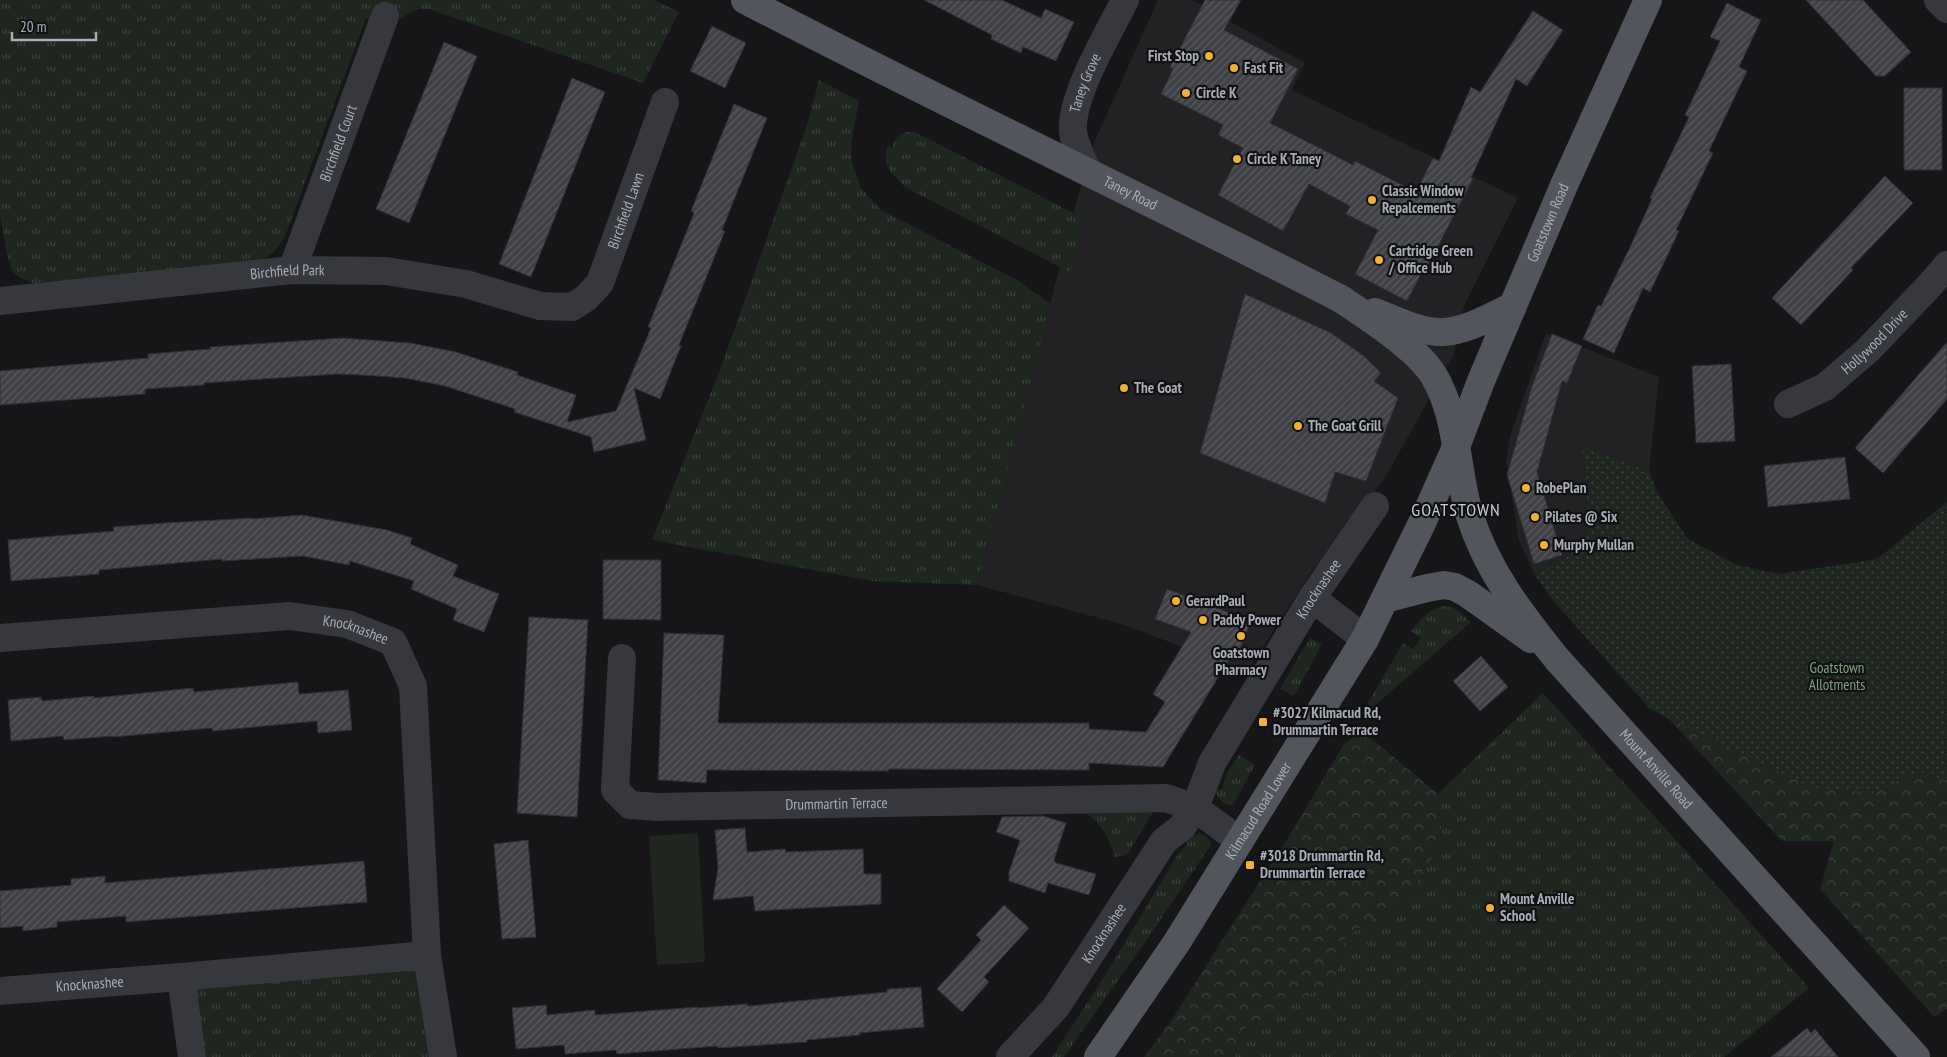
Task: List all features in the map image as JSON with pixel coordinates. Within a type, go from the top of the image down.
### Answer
[{"type":"main road","name":"Taney Road","points":[[745,0],[894,77],[987,121],[1340,299],[1380,325],[1435,376],[1449,415],[1456,447]]},
{"type":"main road","name":"Goatstown Road","points":[[1456,447],[1481,381],[1565,183],[1648,0]]},
{"type":"main road","points":[[1340,299],[1416,327],[1443,332],[1477,324],[1513,306]]},
{"type":"main road","name":"Kilmacud Road Lower","points":[[1098,1057],[1177,942],[1365,639],[1456,447]]},
{"type":"main road","name":"Mount Anville Road","points":[[1456,447],[1467,504],[1482,548],[1504,590],[1529,626],[1552,654],[1916,1057]]},
{"type":"main road","points":[[1385,599],[1427,588],[1455,587],[1468,594],[1552,654]]},
{"type":"street","name":"Taney Grove","points":[[1088,172],[1075,142],[1073,130],[1077,106],[1084,81],[1125,0]]},
{"type":"street","points":[[1938,0],[1947,9]]},
{"type":"street","name":"Birchfield Court","points":[[292,270],[385,16]]},
{"type":"street","name":"Birchfield Lawn","points":[[572,307],[586,298],[600,282],[665,102]]},
{"type":"street","name":"Hollywood Drive","points":[[1788,404],[1824,387],[1868,350],[1930,286],[1947,264]]},
{"type":"street","name":"Birchfield Park","points":[[0,298],[292,270],[386,271],[466,284],[540,306],[572,307]]},
{"type":"street","name":"Knocknashee","points":[[1010,1057],[1056,1007],[1164,841],[1182,827],[1195,808],[1212,763],[1312,598],[1375,506]]},
{"type":"street","points":[[1312,598],[1365,639]]},
{"type":"street","name":"Knocknashee","points":[[0,638],[290,616],[347,624],[393,642],[413,686],[427,955],[442,1057]]},
{"type":"street","name":"Drummartin Terrace","points":[[622,658],[615,790],[630,805],[656,807],[1166,798],[1195,808]]},
{"type":"street","points":[[1195,808],[1240,842]]},
{"type":"street","name":"Knocknashee","points":[[0,991],[427,955]]},
{"type":"street","points":[[181,977],[192,1057]]},
{"type":"shaded area","points":[[1158,0],[1192,0],[1305,63],[1292,90],[1518,198],[1464,306],[1454,354],[1385,478],[1310,574],[1247,672],[1125,625],[977,585],[1089,154]]},
{"type":"shaded area","points":[[1546,333],[1659,377],[1649,471],[1582,446],[1591,529],[1567,557],[1535,575],[1519,540],[1506,460],[1510,436]]},
{"type":"green space","points":[[0,0],[654,0],[679,12],[643,83],[429,9],[418,9],[393,22],[366,18],[287,231],[282,242],[271,254],[256,262],[34,283],[20,278],[13,272],[8,258],[0,216]]},
{"type":"green space","points":[[819,80],[859,101],[851,144],[852,163],[861,188],[881,210],[1017,280],[1051,304],[977,585],[873,581],[652,540],[720,370],[807,125]]},
{"type":"green space","points":[[907,132],[915,132],[1085,219],[1070,272],[905,187],[889,169],[886,153],[888,146],[892,147],[897,137]]},
{"type":"green space","name":"Goatstown Allotments","points":[[1582,446],[1649,471],[1658,494],[1688,539],[1737,565],[1779,574],[1877,559],[1947,502],[1947,781],[1918,771],[1875,793],[1812,788],[1650,709],[1556,604],[1535,575],[1567,557],[1590,529]]},
{"type":"green space","points":[[1535,575],[1947,729],[1947,1009],[1934,1017],[1820,889],[1834,841],[1782,841]]},
{"type":"green space","points":[[1443,606],[1455,608],[1471,622],[1358,720],[1403,643],[1413,649],[1421,638],[1411,631],[1429,613]]},
{"type":"green space","points":[[1310,638],[1322,644],[1294,696],[1280,689]]},
{"type":"green space","name":"Mount Anville School","points":[[1543,693],[1809,988],[1724,1057],[1235,1057],[1239,1032],[1335,980],[1346,937],[1410,895],[1442,840],[1438,794]]},
{"type":"green space","points":[[1362,731],[1438,794],[1442,840],[1410,895],[1346,937],[1335,980],[1239,1032],[1235,1057],[1144,1057],[1169,1024],[1294,828],[1344,744]]},
{"type":"green space","points":[[1239,755],[1255,765],[1233,805],[1226,804],[1219,799],[1215,790],[1223,789],[1226,775]]},
{"type":"green space","points":[[1158,804],[1127,855],[1114,857],[1104,832],[1096,821],[1085,812]]},
{"type":"green space","points":[[698,833],[705,962],[657,965],[649,836]]},
{"type":"green space","points":[[1200,833],[1210,840],[1209,848],[1064,1057],[1052,1057],[1104,977],[1178,854],[1187,844],[1185,839]]},
{"type":"green space","points":[[416,957],[430,1057],[206,1057],[196,984]]},
{"type":"building","points":[[924,0],[1002,0],[1041,18],[1045,9],[1074,22],[1056,61],[1023,47],[1021,53],[991,39],[992,35]]},
{"type":"building","points":[[1205,0],[1241,0],[1224,30],[1298,69],[1270,123],[1353,165],[1355,161],[1416,192],[1433,158],[1439,161],[1471,87],[1480,92],[1533,11],[1563,30],[1527,86],[1516,79],[1471,178],[1473,179],[1425,271],[1423,270],[1407,301],[1355,274],[1378,230],[1346,214],[1350,206],[1309,184],[1283,231],[1218,195],[1243,148],[1218,135],[1223,125],[1161,94],[1173,69],[1170,67]]},
{"type":"building","points":[[1806,0],[1863,0],[1911,52],[1885,76],[1876,76]]},
{"type":"building","points":[[1727,3],[1761,20],[1739,67],[1747,71],[1709,151],[1713,153],[1676,230],[1679,231],[1650,292],[1643,288],[1614,353],[1583,339],[1598,305],[1601,306],[1631,245],[1652,199],[1650,198],[1689,117],[1685,115],[1720,41],[1710,37]]},
{"type":"building","points":[[712,26],[746,43],[725,88],[690,71]]},
{"type":"building","points":[[444,42],[477,56],[409,223],[376,209]]},
{"type":"building","points":[[572,78],[605,92],[531,277],[499,264]]},
{"type":"building","points":[[1904,88],[1942,88],[1942,170],[1904,170]]},
{"type":"building","points":[[734,104],[767,118],[722,230],[725,231],[679,345],[681,346],[660,399],[634,388],[646,440],[594,452],[591,437],[514,412],[515,409],[445,386],[405,378],[362,375],[337,374],[204,383],[204,385],[145,389],[145,394],[0,405],[0,371],[148,358],[148,354],[210,349],[210,347],[343,338],[410,343],[456,352],[518,372],[517,375],[576,395],[567,422],[616,411],[651,328],[648,327],[694,213],[691,211]]},
{"type":"building","points":[[1885,176],[1913,203],[1851,268],[1853,270],[1801,325],[1772,298]]},
{"type":"building","name":"The Goat Grill","points":[[1245,294],[1331,333],[1364,356],[1381,373],[1374,381],[1398,398],[1366,481],[1335,472],[1325,503],[1200,453]]},
{"type":"building","points":[[1552,334],[1582,346],[1567,383],[1562,381],[1537,472],[1562,555],[1534,564],[1507,475],[1532,386]]},
{"type":"building","points":[[1947,342],[1947,399],[1883,473],[1855,448]]},
{"type":"building","points":[[1731,364],[1735,441],[1696,443],[1692,366]]},
{"type":"building","points":[[1845,457],[1850,499],[1768,507],[1764,466]]},
{"type":"building","points":[[302,515],[387,530],[412,538],[410,544],[458,565],[453,576],[499,594],[484,632],[453,620],[457,609],[411,589],[414,581],[350,561],[349,565],[303,556],[222,561],[222,559],[99,570],[99,574],[11,581],[8,540],[114,531],[113,527]]},
{"type":"building","points":[[603,560],[661,560],[661,620],[603,619]]},
{"type":"building","points":[[1167,589],[1251,621],[1239,651],[1235,650],[1163,767],[1089,763],[1089,770],[707,770],[706,783],[658,780],[664,633],[724,635],[718,723],[1089,723],[1089,729],[1146,732],[1165,702],[1153,694],[1191,632],[1155,619]]},
{"type":"building","points":[[529,617],[588,620],[577,817],[517,813]]},
{"type":"building","points":[[1481,656],[1508,687],[1480,711],[1453,681]]},
{"type":"building","points":[[298,682],[299,694],[348,690],[352,730],[318,733],[317,721],[213,731],[212,728],[113,737],[64,740],[63,736],[11,741],[8,700],[41,697],[42,701],[94,696],[94,698],[193,688],[194,692]]},
{"type":"building","points":[[1043,816],[1066,823],[1054,860],[1056,863],[1096,874],[1089,895],[1048,883],[1045,893],[1009,881],[1009,872],[1020,840],[996,832],[1002,817]]},
{"type":"building","points":[[745,828],[747,852],[785,849],[786,852],[863,849],[864,874],[881,874],[881,904],[755,911],[753,896],[713,900],[718,868],[715,830]]},
{"type":"building","points":[[528,840],[536,937],[502,939],[494,844]]},
{"type":"building","points":[[364,861],[367,902],[126,922],[126,916],[57,922],[57,927],[23,931],[23,926],[0,928],[0,891],[71,885],[71,879],[105,876],[105,883]]},
{"type":"building","points":[[1004,905],[1029,928],[984,977],[989,982],[962,1012],[937,989],[981,940],[976,935]]},
{"type":"building","points":[[921,987],[924,1027],[860,1033],[860,1035],[807,1040],[807,1042],[718,1048],[717,1046],[617,1054],[616,1050],[565,1054],[564,1045],[516,1049],[512,1008],[546,1005],[547,1015],[595,1010],[595,1015],[747,1004],[748,1006],[887,992],[887,989]]},
{"type":"building","points":[[1807,1028],[1811,1033],[1815,1029],[1838,1057],[1771,1057]]},
{"type":"place","name":"First Stop","points":[[1209,56]]},
{"type":"place","name":"Fast Fit","points":[[1234,68]]},
{"type":"place","name":"Circle K","points":[[1186,93]]},
{"type":"place","name":"Circle K Taney","points":[[1237,159]]},
{"type":"place","name":"Classic Window Repalcements","points":[[1372,200]]},
{"type":"place","name":"Cartridge Green / Office Hub","points":[[1379,260]]},
{"type":"place","name":"The Goat","points":[[1124,388]]},
{"type":"place","name":"The Goat Grill","points":[[1298,426]]},
{"type":"place","name":"RobePlan","points":[[1526,488]]},
{"type":"place","name":"Pilates @ Six","points":[[1535,517]]},
{"type":"place","name":"Murphy Mullan","points":[[1544,545]]},
{"type":"place","name":"GerardPaul","points":[[1176,601]]},
{"type":"place","name":"Paddy Power","points":[[1203,620]]},
{"type":"place","name":"Goatstown Pharmacy","points":[[1241,636]]},
{"type":"place","name":"#3027 Kilmacud Rd, Drummartin Terrace","points":[[1263,722]]},
{"type":"place","name":"#3018 Drummartin Rd, Drummartin Terrace","points":[[1250,865]]},
{"type":"place","name":"Mount Anville School","points":[[1490,908]]},
{"type":"district","name":"GOATSTOWN","points":[[1456,510]]}]
